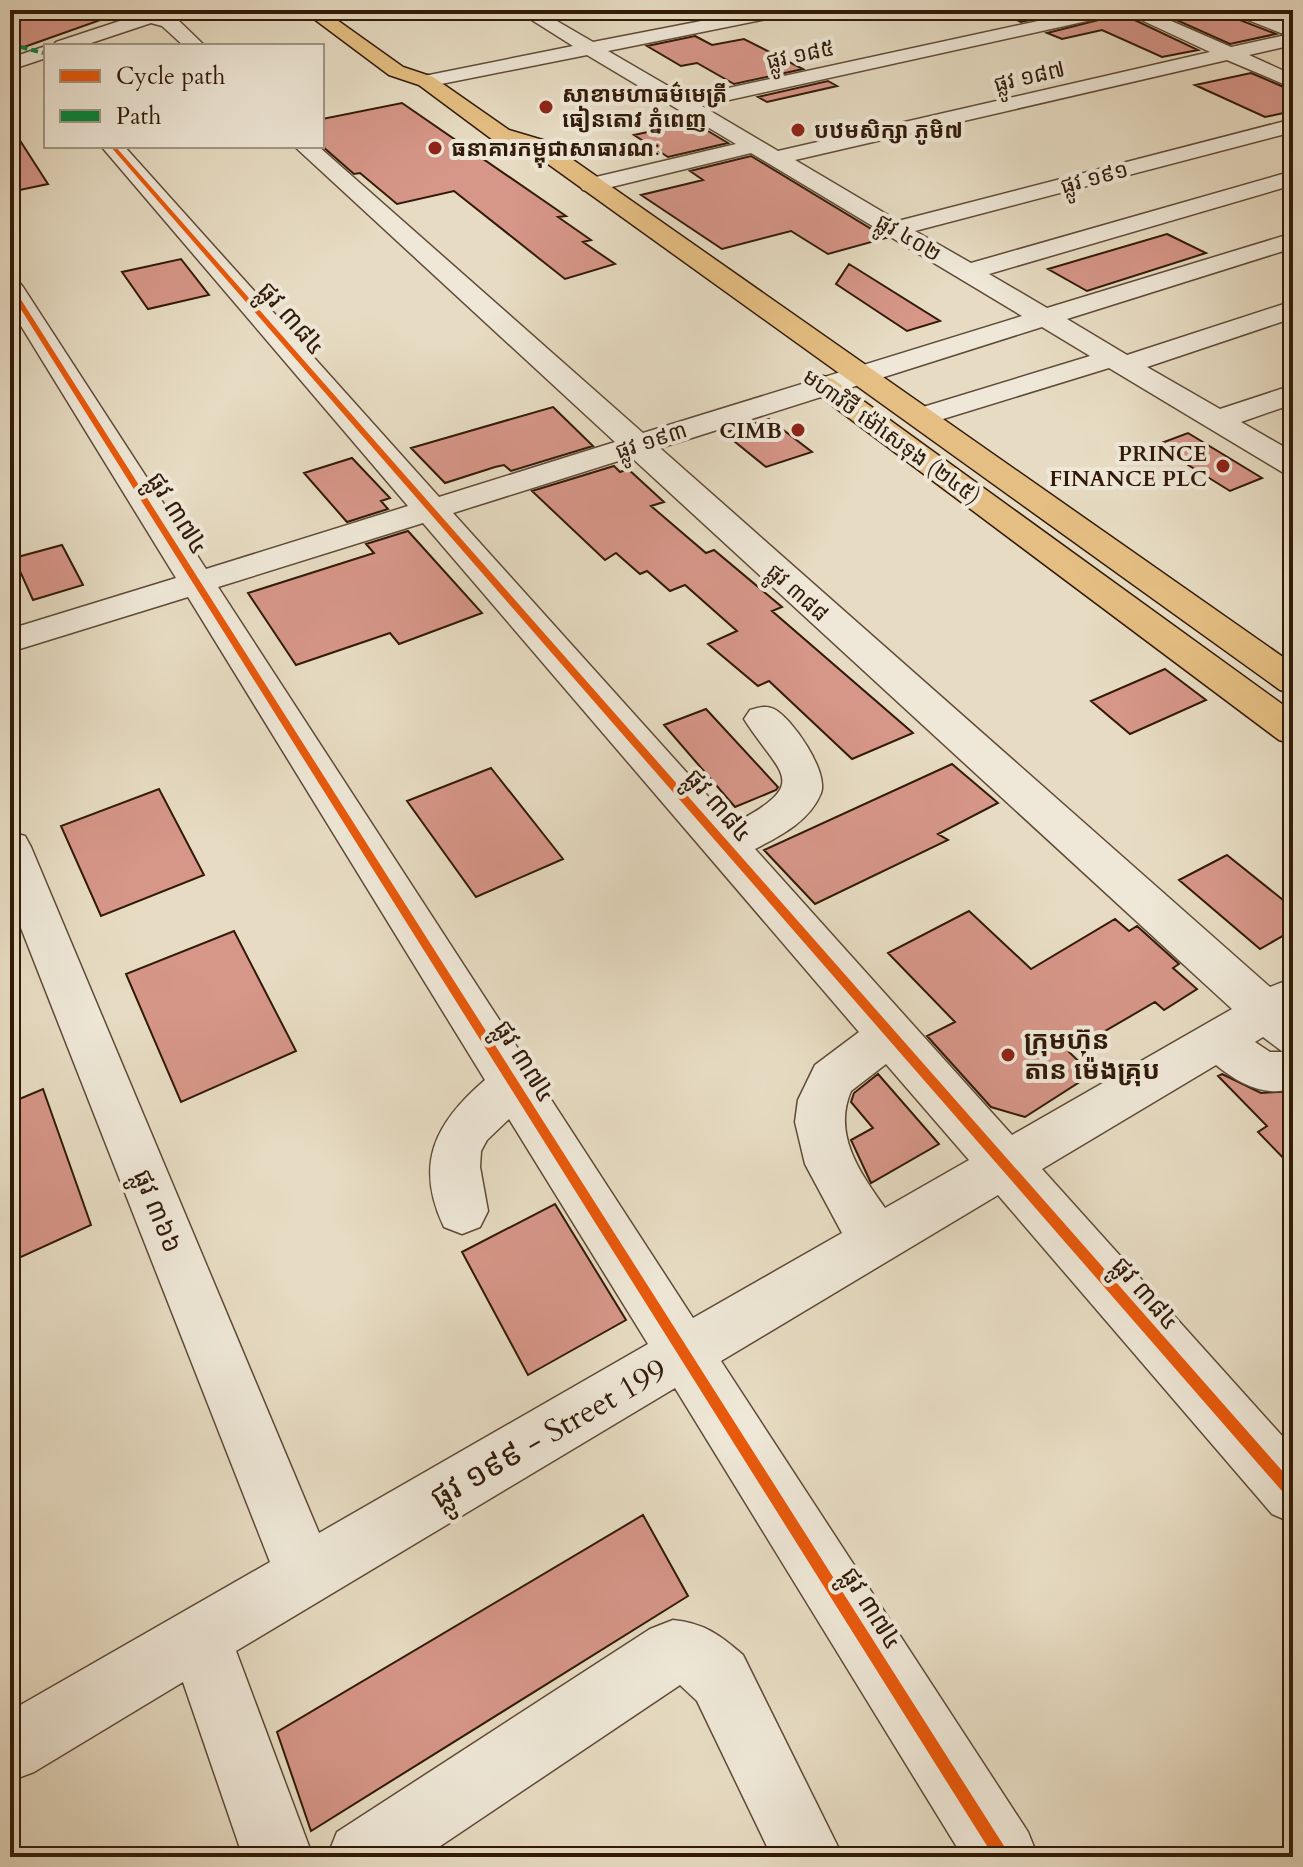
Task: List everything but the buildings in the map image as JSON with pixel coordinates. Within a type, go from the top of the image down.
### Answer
[{"type":"main road","points":[[316,13],[346,12],[385,39]]},
{"type":"main road","name":"មហាវិថី ម៉ៅសេទុង (២៤៥)","points":[[316,13],[396,71],[426,81],[501,135],[538,146],[1293,682]]},
{"type":"main road","name":"មហាវិថី ម៉ៅសេទុង (២៤៥)","points":[[410,57],[423,66],[426,81]]},
{"type":"main road","name":"មហាវិថី ម៉ៅសេទុង (២៤៥)","points":[[501,135],[508,153],[749,331]]},
{"type":"main road","name":"មហាវិថី ម៉ៅសេទុង (២៤៥)","points":[[799,367],[1293,731]]},
{"type":"street","points":[[69,44],[171,10]]},
{"type":"street","name":"ផ្លូវ ៤០២","points":[[525,10],[1293,465]]},
{"type":"street","points":[[712,10],[732,20]]},
{"type":"street","points":[[426,81],[786,10]]},
{"type":"street","name":"ផ្លូវ ១៨៥","points":[[684,104],[1114,10]]},
{"type":"street","points":[[1131,10],[1293,82]]},
{"type":"street","points":[[1262,13],[1293,31]]},
{"type":"street","points":[[150,17],[169,22],[193,44]]},
{"type":"street","points":[[114,44],[137,39]]},
{"type":"street","name":"ផ្លូវ ១៨៧","points":[[591,185],[765,152],[1293,39]]},
{"type":"street","points":[[10,44],[34,59]]},
{"type":"street","name":"ផ្លូវ ១៩១","points":[[895,229],[1293,125]]},
{"type":"street","name":"ផ្លូវ ៣៨៤","points":[[114,148],[1293,1493]]},
{"type":"street","name":"ផ្លូវ ៣៨៨","points":[[307,148],[634,446],[1284,1015]]},
{"type":"street","points":[[968,272],[1293,178]]},
{"type":"street","name":"ផ្លូវ ១៩៣","points":[[10,641],[1293,240]]},
{"type":"street","name":"ផ្លូវ ៣៧៤","points":[[10,287],[1003,1857]]},
{"type":"street","points":[[920,417],[1119,362],[1293,309]]},
{"type":"street","points":[[1218,420],[1293,394]]},
{"type":"street","points":[[725,846],[796,804],[805,784],[801,769],[763,719]]},
{"type":"street","name":"ផ្លូវ ៣៦៦","points":[[10,847],[306,1575]]},
{"type":"street","name":"ផ្លូវ ១៩៩ - Street 199","points":[[10,1748],[1219,1040],[1284,1015]]},
{"type":"street","points":[[877,1240],[834,1176],[818,1135],[823,1105],[833,1078],[891,1036]]},
{"type":"street","points":[[1219,1040],[1256,1069],[1282,1074],[1293,1068]]},
{"type":"street","points":[[462,1211],[453,1178],[456,1145],[482,1113],[514,1084]]},
{"type":"street","points":[[199,1637],[278,1857]]},
{"type":"street","points":[[362,1857],[673,1652],[694,1654],[720,1678],[808,1857]]},
{"type":"tunnel","points":[[1260,15],[1274,11]]},
{"type":"marked path","points":[[10,44],[43,53]]},
{"type":"cycle path","points":[[114,148],[1293,1493]]},
{"type":"cycle path","points":[[10,287],[1003,1857]]},
{"type":"place","name":"សាខាមហាធម៌មេត្រី ធៀនតោវ ភ្នំពេញ","points":[[546,107]]},
{"type":"place","name":"បឋមសិក្សា ភូមិ៧","points":[[798,130]]},
{"type":"place","name":"ធនាគារកម្ពុជាសាធារណៈ","points":[[435,148]]},
{"type":"place","name":"CIMB","points":[[798,430]]},
{"type":"place","name":"PRINCE FINANCE PLC","points":[[1223,466]]},
{"type":"place","name":"ក្រុមហ៊ុន តាន ម៉េងគ្រុប","points":[[1008,1055]]}]
